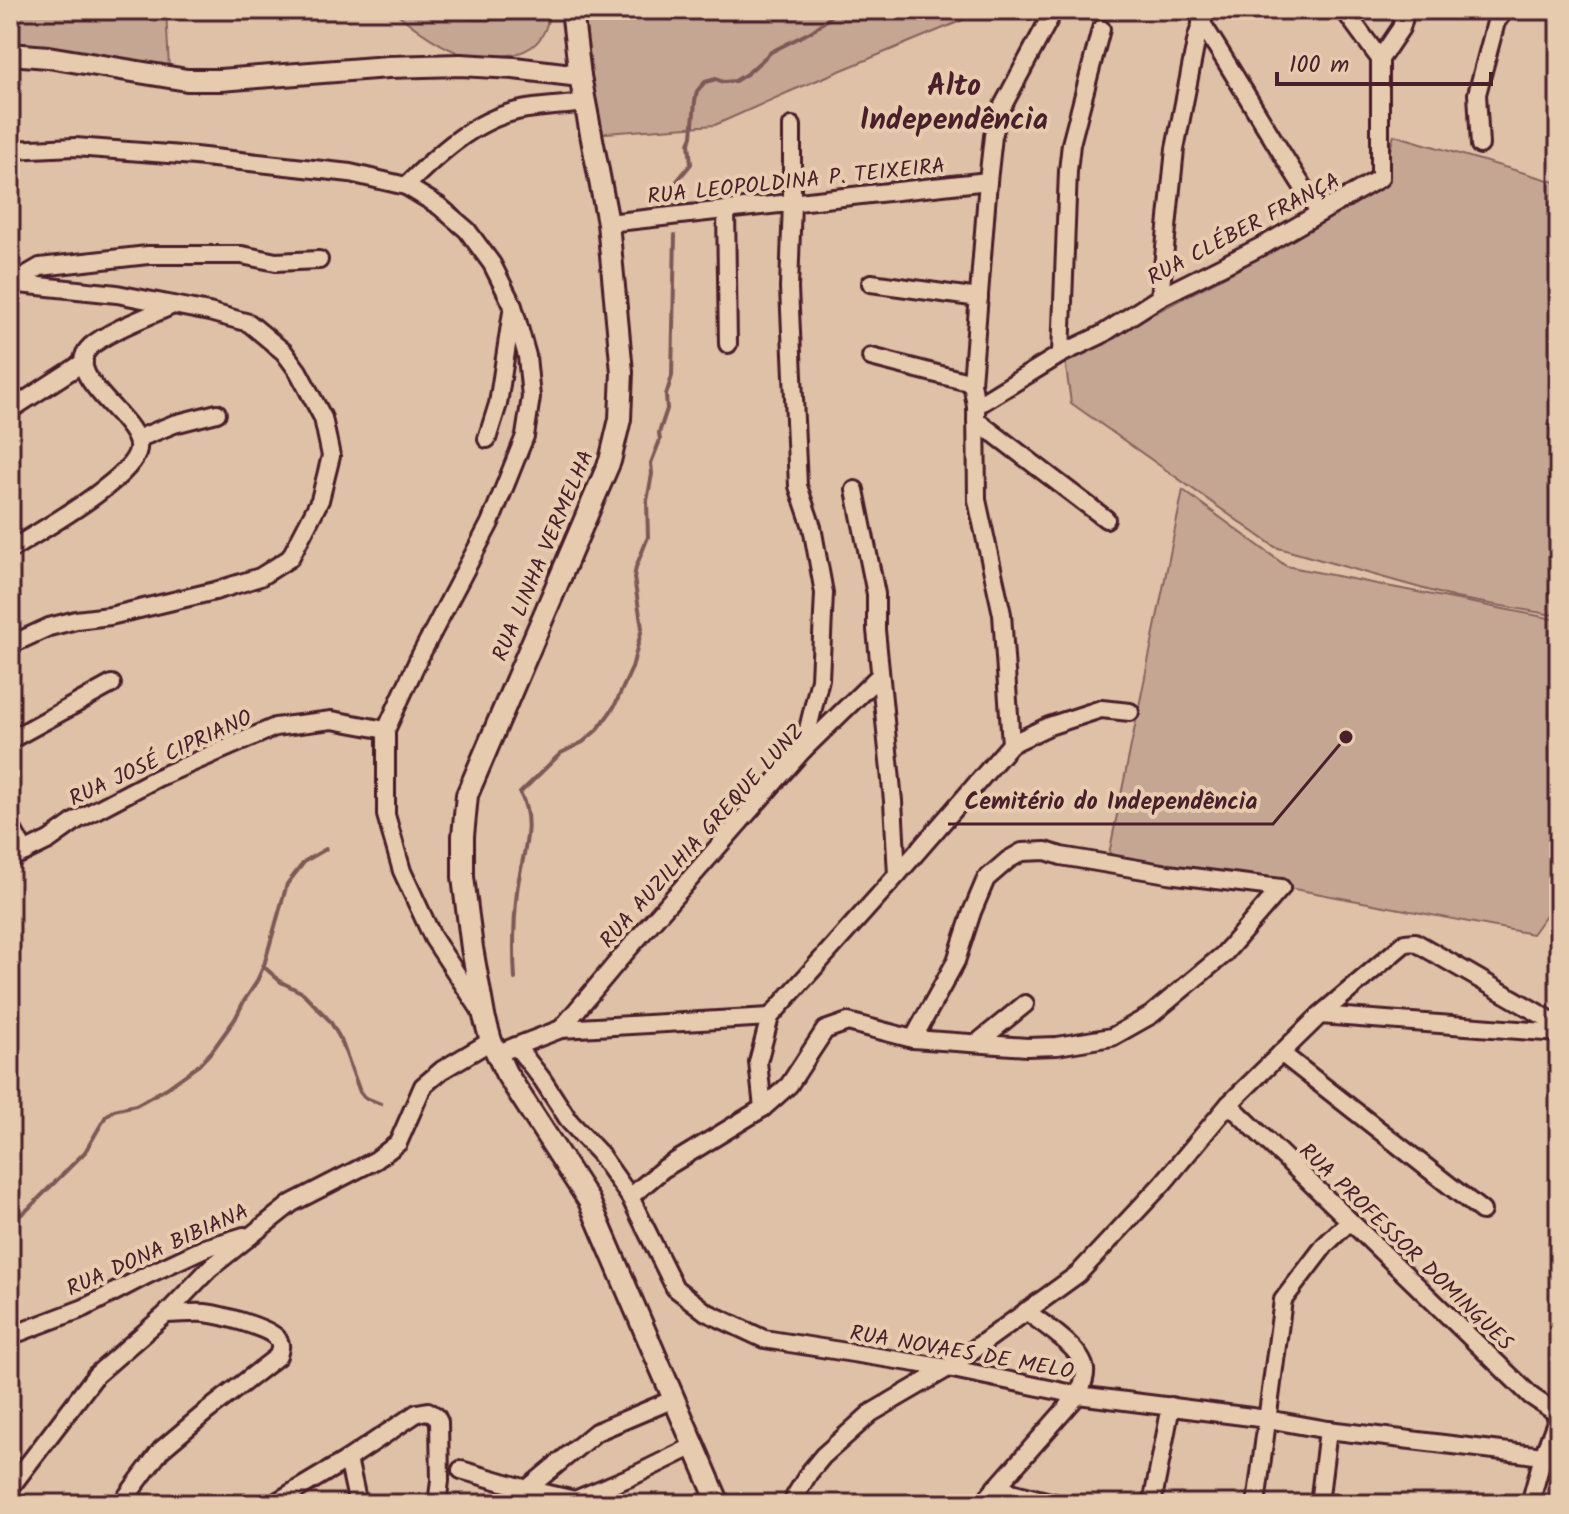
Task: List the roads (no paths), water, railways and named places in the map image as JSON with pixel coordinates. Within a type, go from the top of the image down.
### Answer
[{"type":"street","name":"RUA LINHA VERMELHA","points":[[572,10],[580,76],[608,223],[622,372],[620,419],[610,461],[467,795],[463,877],[484,1016],[501,1047],[506,1073],[589,1201],[719,1504]]},
{"type":"street","points":[[1011,744],[1002,614],[977,500],[976,413],[972,383],[993,136],[1000,111],[1054,10]]},
{"type":"street","points":[[1344,10],[1380,59],[1401,28],[1406,10]]},
{"type":"street","points":[[1480,145],[1477,94],[1496,22],[1505,10]]},
{"type":"street","points":[[1204,16],[1294,174],[1320,213]]},
{"type":"street","points":[[1160,297],[1175,149],[1204,16]]},
{"type":"street","points":[[1061,354],[1069,157],[1101,29]]},
{"type":"street","points":[[10,54],[48,57],[187,80],[460,65],[580,76]]},
{"type":"street","name":"RUA CLÉBER FRANÇA","points":[[976,413],[1061,354],[1101,335],[1160,297],[1266,244],[1380,178],[1380,59]]},
{"type":"street","points":[[406,186],[447,148],[496,117],[585,103]]},
{"type":"street","points":[[792,126],[789,288],[798,486],[812,527],[824,593],[820,679],[803,750]]},
{"type":"street","points":[[10,150],[75,147],[195,156],[350,173],[406,186],[439,206],[467,230],[492,264],[513,306],[527,356],[531,397],[525,436],[490,523],[419,658],[386,730],[386,815],[402,871],[433,938],[484,1016]]},
{"type":"street","name":"RUA LEOPOLDINA P. TEIXEIRA","points":[[608,223],[988,181]]},
{"type":"street","points":[[726,210],[728,344]]},
{"type":"street","points":[[14,285],[40,267],[148,255],[242,255],[276,262],[319,260]]},
{"type":"street","points":[[871,283],[979,298]]},
{"type":"street","points":[[10,645],[49,627],[110,616],[260,577],[290,558],[320,500],[331,456],[323,418],[298,371],[284,352],[249,323],[117,294],[14,285]]},
{"type":"street","points":[[10,550],[113,483],[133,461],[138,450],[137,439],[91,382],[84,362],[86,353],[91,346],[114,333],[173,305]]},
{"type":"street","points":[[487,439],[498,404],[513,306]]},
{"type":"street","points":[[871,357],[972,383]]},
{"type":"street","points":[[10,410],[84,362]]},
{"type":"street","points":[[137,439],[174,424],[217,413]]},
{"type":"street","points":[[976,413],[1106,519]]},
{"type":"street","points":[[855,490],[876,594],[876,630],[897,875]]},
{"type":"street","name":"RUA AUZILHIA GREQUE LUNZ","points":[[561,1029],[803,750],[880,675]]},
{"type":"street","points":[[10,740],[112,684]]},
{"type":"street","points":[[763,1108],[758,1062],[770,1017],[1011,744],[1049,726],[1101,709],[1130,712]]},
{"type":"street","name":"RUA JOSÉ CIPRIANO","points":[[18,856],[49,840],[77,820],[157,778],[275,727],[332,720],[386,730]]},
{"type":"street","points":[[10,825],[18,856]]},
{"type":"street","points":[[630,1197],[663,1169],[763,1108],[789,1085],[825,1030],[848,1022],[913,1039],[1027,1047],[1057,1046],[1112,1037],[1151,1015],[1223,955],[1281,888],[1168,874],[1046,851],[1022,852],[986,879],[956,961],[913,1039]]},
{"type":"street","points":[[793,1504],[809,1473],[823,1456],[871,1413],[948,1368],[1078,1274],[1163,1183],[1229,1104],[1320,1015],[1405,943],[1415,942],[1559,1025]]},
{"type":"street","points":[[977,1043],[1025,1004]]},
{"type":"street","points":[[1320,1015],[1559,1033]]},
{"type":"street","points":[[561,1029],[770,1017]]},
{"type":"street","name":"RUA DONA BIBIANA","points":[[10,1336],[84,1308],[205,1248],[253,1234],[292,1203],[376,1160],[398,1143],[423,1086],[442,1070],[501,1047],[561,1029]]},
{"type":"street","name":"RUA NOVAES DE MELO","points":[[501,1047],[542,1079],[570,1122],[599,1153],[630,1197],[675,1288],[706,1312],[764,1339],[948,1368],[1078,1395],[1543,1456]]},
{"type":"street","points":[[1281,1053],[1482,1211]]},
{"type":"street","name":"RUA PROFESSOR DOMINGUES","points":[[1229,1104],[1531,1396],[1559,1415]]},
{"type":"street","points":[[1256,1504],[1283,1300],[1325,1245],[1349,1222]]},
{"type":"street","points":[[10,1488],[96,1375],[166,1314],[209,1269],[253,1234]]},
{"type":"street","points":[[982,1504],[1078,1395],[1085,1379],[1085,1366],[1072,1348],[1026,1311]]},
{"type":"street","points":[[121,1504],[161,1450],[278,1356],[281,1347],[274,1335],[246,1322],[206,1313],[166,1314]]},
{"type":"street","points":[[527,1489],[596,1432],[674,1399]]},
{"type":"street","points":[[1152,1504],[1171,1406]]},
{"type":"street","points":[[273,1504],[417,1413],[428,1411],[439,1422],[440,1481],[437,1504]]},
{"type":"street","points":[[1530,1504],[1543,1456],[1559,1415]]},
{"type":"street","points":[[1319,1504],[1328,1430]]},
{"type":"street","points":[[461,1470],[575,1500],[694,1446]]},
{"type":"street","points":[[348,1459],[358,1504]]},
{"type":"street","points":[[995,1488],[1058,1504]]},
{"type":"waterway","points":[[442,10],[461,17],[485,19],[530,13]]},
{"type":"waterway","points":[[674,203],[677,181],[691,164],[689,143],[697,91],[705,82],[716,79],[735,81],[771,52],[812,31],[835,10]]},
{"type":"waterway","points":[[515,979],[516,902],[528,829],[520,793],[561,753],[583,742],[598,729],[614,707],[632,668],[642,628],[634,578],[648,537],[647,501],[651,463],[660,440],[672,376],[675,235]]},
{"type":"waterway","points":[[10,1222],[27,1210],[85,1152],[106,1116],[114,1110],[136,1105],[167,1088],[199,1065],[212,1051],[256,983],[287,884],[305,861],[326,849]]},
{"type":"waterway","points":[[263,966],[281,982],[303,993],[330,1021],[341,1040],[360,1092],[381,1104]]},
{"type":"place","name":"Cemitério do Independência","points":[[1346,737]]},
{"type":"district","name":"Alto Independência","points":[[954,102]]}]
